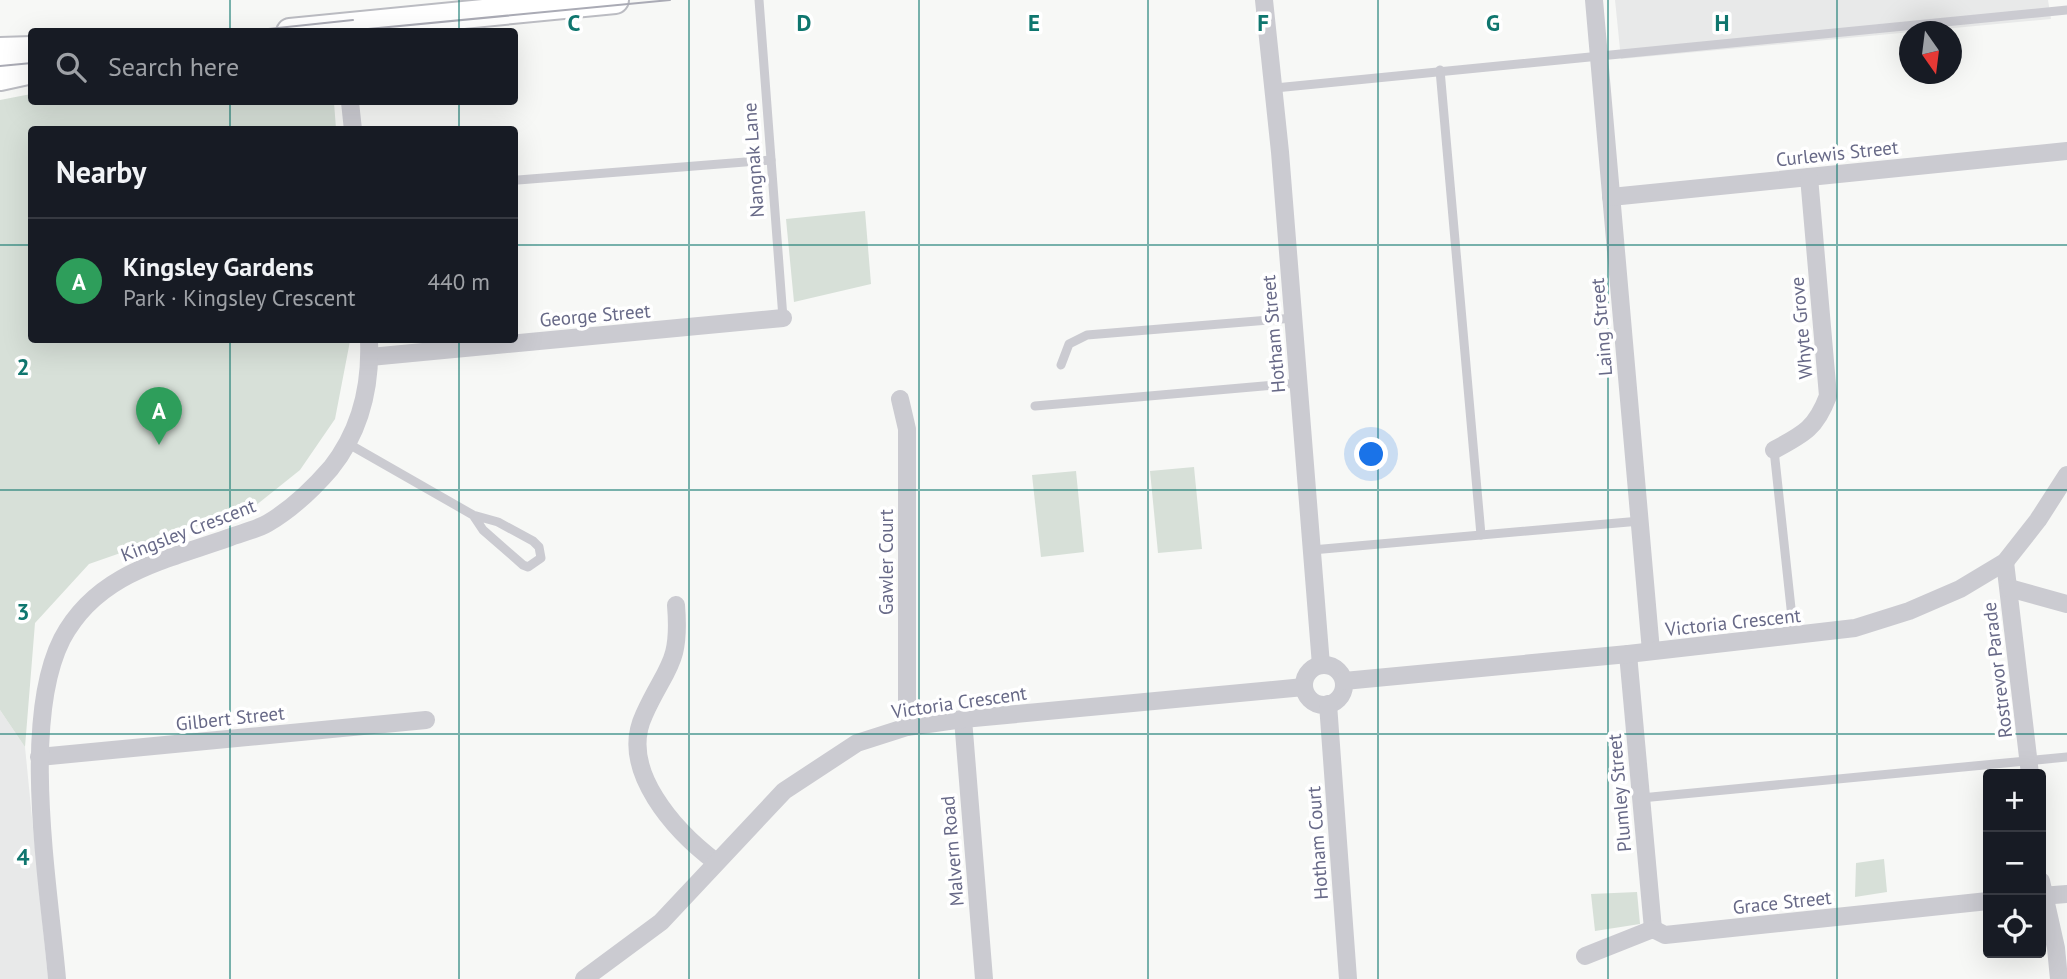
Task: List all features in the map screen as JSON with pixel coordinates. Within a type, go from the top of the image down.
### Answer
[{"type":"main road","points":[[353,28],[615,0]]},
{"type":"main road","points":[[0,51],[28,51]]},
{"type":"main road","points":[[0,77],[28,71]]},
{"type":"street","name":"Hotham Street","points":[[1264,0],[1275,88],[1321,665]]},
{"type":"street","name":"Laing Street","points":[[1594,0],[1651,651]]},
{"type":"street","points":[[350,105],[353,126]]},
{"type":"street","name":"Curlewis Street","points":[[1611,197],[2067,151]]},
{"type":"street","name":"Whyte Grove","points":[[1774,450],[1804,434],[1820,418],[1828,396],[1809,177]]},
{"type":"street","name":"George Street","points":[[518,337],[783,318]]},
{"type":"street","name":"George Street","points":[[370,348],[439,343]]},
{"type":"street","name":"Kingsley Crescent","points":[[57,979],[39,757],[45,697],[53,663],[78,614],[117,579],[265,525],[294,506],[318,482],[347,443],[358,423],[368,388],[370,348]]},
{"type":"street","name":"Gawler Court","points":[[900,398],[907,429],[908,727]]},
{"type":"street","name":"Victoria Crescent","points":[[1344,681],[1794,637],[1855,628],[1909,611],[1959,589],[2006,562],[2067,475]]},
{"type":"street","name":"Rostrevor Parade","points":[[2006,562],[2029,767]]},
{"type":"street","points":[[2008,587],[2067,604]]},
{"type":"street","points":[[676,605],[678,626],[674,659],[639,729],[641,766],[660,806],[680,834],[716,862]]},
{"type":"street","name":"Plumley Street","points":[[1628,654],[1653,929]]},
{"type":"street","points":[[1321,665],[1335,668],[1344,681],[1340,696],[1328,704],[1312,701],[1304,687],[1308,673],[1321,665]]},
{"type":"street","name":"Victoria Crescent","points":[[584,979],[661,922],[784,791],[857,743],[908,727],[963,719],[1304,687]]},
{"type":"street","name":"Hotham Court","points":[[1328,704],[1348,979]]},
{"type":"street","name":"Malvern Road","points":[[963,719],[984,979]]},
{"type":"street","name":"Gilbert Street","points":[[39,757],[426,720]]},
{"type":"street","points":[[2046,892],[2067,894]]},
{"type":"street","points":[[2042,895],[2056,948],[2059,979]]},
{"type":"street","name":"Grace Street","points":[[1585,956],[1653,929],[1665,935],[1983,902]]},
{"type":"lane","name":"Nangnak Lane","points":[[759,0],[783,318]]},
{"type":"lane","points":[[1275,88],[1598,54],[2067,10]]},
{"type":"lane","points":[[1440,70],[1481,535]]},
{"type":"lane","points":[[518,180],[771,160]]},
{"type":"lane","points":[[1061,365],[1069,344],[1087,335],[1293,318]]},
{"type":"lane","points":[[1035,406],[1298,383]]},
{"type":"lane","points":[[347,443],[473,515],[498,522],[533,541],[539,547],[541,558],[528,567],[523,565],[484,530],[473,515]]},
{"type":"lane","points":[[1774,450],[1794,637]]},
{"type":"lane","points":[[1312,550],[1640,521]]},
{"type":"lane","points":[[1641,798],[2029,767],[2067,757]]},
{"type":"shaded area","points":[[1615,0],[2048,0],[2051,19],[1962,27],[1962,21],[1899,21],[1899,33],[1621,59]]},
{"type":"shaded area","points":[[28,95],[28,105],[334,105],[336,126],[28,126],[28,343],[350,343],[335,419],[300,470],[255,506],[89,564],[35,623],[25,747],[0,710],[0,100]]},
{"type":"shaded area","points":[[865,211],[871,284],[794,302],[786,219]]},
{"type":"shaded area","points":[[1194,467],[1202,549],[1158,553],[1150,471]]},
{"type":"shaded area","points":[[1076,471],[1084,552],[1041,557],[1032,475]]},
{"type":"shaded area","points":[[0,710],[25,747],[48,979],[0,979]]},
{"type":"shaded area","points":[[1884,859],[1887,892],[1855,897],[1856,863]]},
{"type":"shaded area","points":[[1637,892],[1640,924],[1595,931],[1591,894]]},
{"type":"tram line","points":[[379,28],[670,0]]},
{"type":"tram line","points":[[278,28],[353,20]]},
{"type":"tram line","points":[[0,66],[28,63]]},
{"type":"place","name":"Kingsley Gardens","points":[[159,445]]}]
